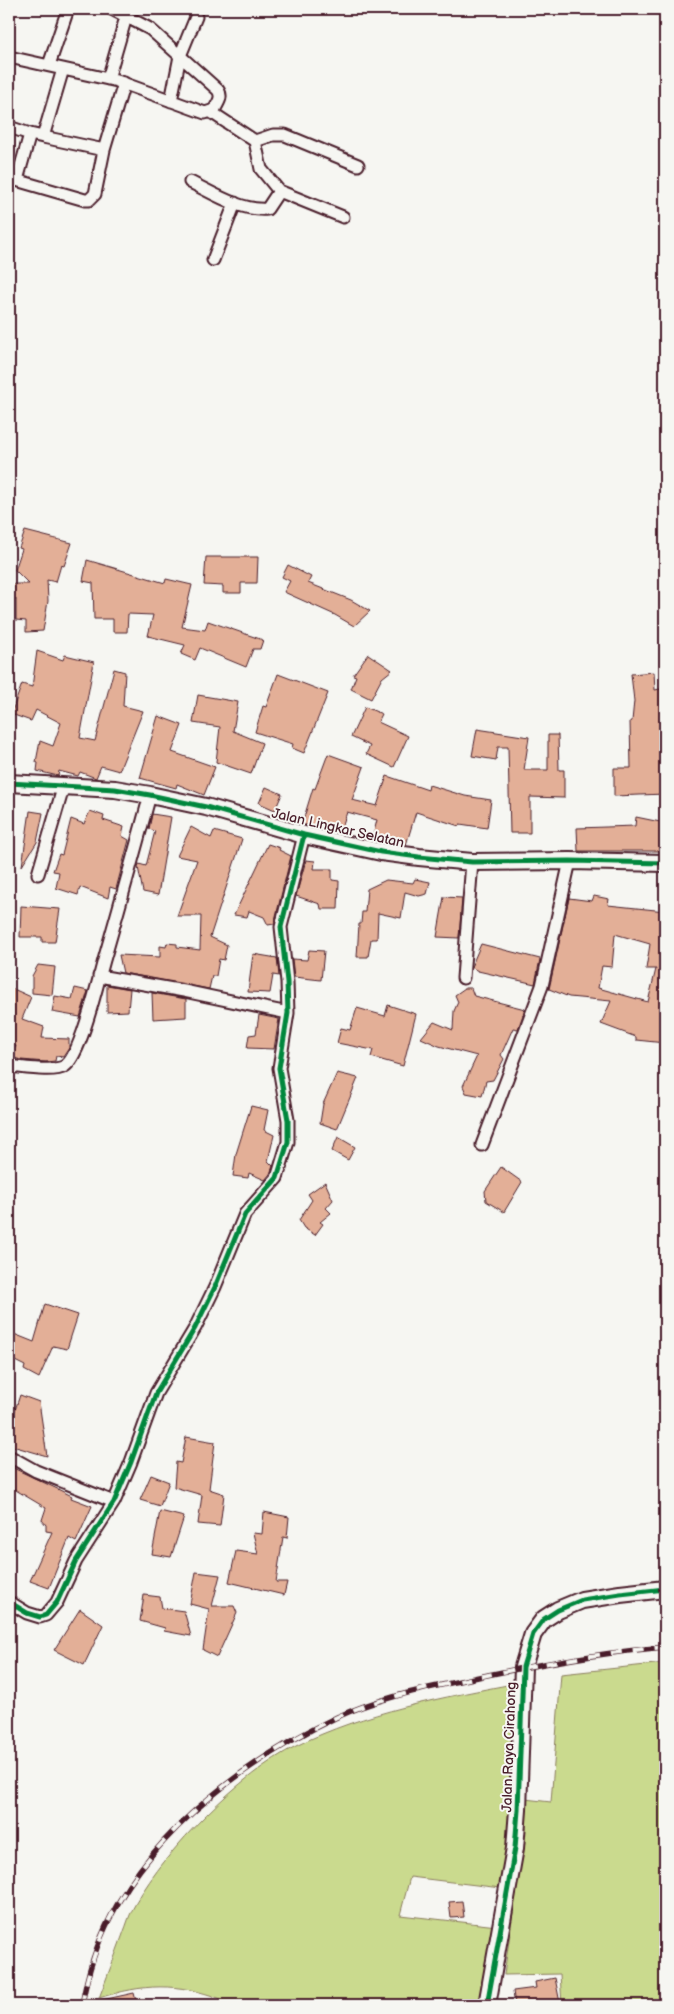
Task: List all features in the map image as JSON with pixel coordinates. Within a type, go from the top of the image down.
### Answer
[{"type":"street","points":[[49,65],[68,9]]},
{"type":"street","points":[[112,9],[150,29],[220,92],[220,100],[211,112]]},
{"type":"street","points":[[108,79],[126,17]]},
{"type":"street","points":[[171,101],[180,56],[196,17]]},
{"type":"street","points":[[9,57],[124,83],[205,113],[211,112],[255,141],[261,169],[279,191],[343,217]]},
{"type":"street","points":[[43,137],[62,70]]},
{"type":"street","points":[[30,134],[13,179],[89,200],[95,194],[104,150],[124,83]]},
{"type":"street","points":[[9,128],[104,150]]},
{"type":"street","points":[[255,141],[273,135],[285,135],[358,165]]},
{"type":"street","points":[[190,182],[235,203],[257,210],[267,209],[279,191]]},
{"type":"street","points":[[213,260],[235,203]]},
{"type":"street","name":"Jalan Lingkar Selatan","points":[[9,783],[115,789],[150,795],[206,807],[304,835],[380,852],[472,862],[570,861],[665,863]]},
{"type":"street","points":[[38,874],[64,785]]},
{"type":"street","points":[[9,1066],[58,1069],[69,1062],[76,1050],[126,887],[150,795]]},
{"type":"street","points":[[9,1602],[33,1616],[46,1615],[57,1602],[76,1561],[114,1502],[156,1393],[195,1328],[215,1287],[245,1214],[277,1178],[288,1142],[288,1120],[279,1068],[288,1013],[288,982],[281,926],[304,835]]},
{"type":"street","points":[[482,1145],[542,986],[570,861]]},
{"type":"street","points":[[463,978],[472,862]]},
{"type":"street","points":[[99,976],[184,991],[288,1013]]},
{"type":"street","points":[[9,1456],[36,1471],[114,1502]]},
{"type":"street","name":"Jalan Raya Cirahong","points":[[487,2005],[515,1848],[523,1667],[534,1634],[544,1619],[558,1610],[582,1600],[665,1589]]},
{"type":"green space","points":[[665,1663],[665,2005],[562,2005],[560,1974],[504,1975],[521,1857],[525,1799],[551,1802],[561,1674]]},
{"type":"green space","points":[[518,1683],[511,1814],[501,1888],[410,1877],[400,1915],[497,1926],[483,2005],[224,2005],[221,1999],[205,1994],[190,1990],[160,1987],[130,1990],[99,1998],[130,1914],[149,1882],[166,1859],[207,1814],[252,1775],[296,1746],[349,1724],[433,1700]]},
{"type":"building","points":[[25,531],[72,543],[64,566],[61,565],[56,582],[47,580],[48,601],[43,631],[26,632],[26,621],[16,620],[16,599],[9,598],[9,584],[29,584],[15,570],[22,549],[19,548]]},
{"type":"building","points":[[206,557],[258,557],[257,583],[241,583],[241,593],[223,593],[223,586],[204,585]]},
{"type":"building","points":[[87,560],[165,583],[166,579],[192,585],[182,627],[205,630],[208,621],[263,640],[260,649],[253,649],[246,667],[200,648],[195,660],[181,654],[185,645],[148,636],[153,615],[128,614],[127,632],[113,632],[113,619],[94,619],[93,583],[83,581]]},
{"type":"building","points":[[288,565],[311,577],[308,583],[351,600],[370,611],[354,626],[335,615],[284,592],[290,581],[282,577]]},
{"type":"building","points":[[37,651],[63,660],[65,655],[94,662],[80,738],[95,741],[114,669],[125,672],[123,706],[143,711],[119,771],[101,766],[96,778],[80,772],[78,776],[59,771],[58,776],[37,771],[38,763],[36,762],[40,741],[53,746],[61,723],[36,710],[31,721],[11,714],[22,684],[32,687]]},
{"type":"building","points":[[368,654],[392,670],[382,678],[371,699],[351,689],[356,676],[353,675]]},
{"type":"building","points":[[654,672],[655,690],[665,688],[665,794],[614,796],[614,768],[631,768],[630,721],[632,721],[634,701],[631,674]]},
{"type":"building","points":[[278,674],[328,693],[304,753],[292,748],[293,744],[255,732],[263,706],[266,707]]},
{"type":"building","points":[[198,695],[238,702],[233,731],[262,743],[251,774],[216,762],[220,727],[193,723]]},
{"type":"building","points":[[365,707],[382,714],[378,722],[408,736],[394,767],[366,754],[370,746],[351,737]]},
{"type":"building","points":[[158,716],[182,725],[172,752],[215,767],[204,795],[177,784],[176,788],[140,778]]},
{"type":"building","points":[[477,729],[529,737],[524,770],[548,770],[548,735],[558,735],[559,770],[564,770],[564,798],[530,797],[530,833],[510,833],[508,747],[498,747],[496,760],[472,756]]},
{"type":"building","points":[[328,754],[364,767],[352,800],[377,806],[387,776],[428,790],[429,785],[465,796],[491,800],[487,828],[460,824],[459,826],[416,812],[406,845],[372,840],[377,820],[347,812],[340,833],[302,824],[313,788],[315,789]]},
{"type":"building","points":[[266,787],[282,794],[275,810],[259,803]]},
{"type":"building","points":[[30,811],[43,813],[37,842],[22,866]]},
{"type":"building","points":[[90,811],[104,816],[103,820],[124,827],[122,836],[129,840],[116,889],[110,887],[108,898],[80,887],[78,895],[56,888],[59,872],[53,871],[59,854],[62,855],[71,819],[84,824]]},
{"type":"building","points":[[152,814],[171,817],[158,895],[143,892],[138,867],[139,864],[146,866],[155,831],[149,829]]},
{"type":"building","points":[[636,817],[665,823],[665,851],[578,851],[577,828],[635,826]]},
{"type":"building","points":[[191,827],[211,838],[214,831],[242,839],[210,937],[227,945],[224,960],[219,959],[216,976],[212,976],[209,989],[123,973],[119,955],[160,957],[160,946],[166,947],[167,943],[177,944],[177,947],[200,950],[201,916],[177,916],[197,860],[177,856]]},
{"type":"building","points":[[268,844],[280,848],[279,850],[291,856],[274,924],[268,925],[264,917],[249,911],[247,917],[234,915]]},
{"type":"building","points":[[306,860],[315,861],[314,869],[332,869],[332,880],[339,881],[338,909],[321,909],[320,904],[296,896]]},
{"type":"building","points":[[415,879],[430,882],[427,894],[419,896],[405,892],[401,918],[378,913],[377,939],[371,939],[368,957],[357,957],[359,924],[361,924],[362,912],[365,912],[367,889],[386,880],[413,883]]},
{"type":"building","points":[[594,896],[609,899],[608,905],[665,911],[665,969],[661,969],[665,990],[665,1043],[636,1040],[636,1037],[601,1024],[611,1001],[569,997],[549,989],[569,898],[592,901]],"holes":[[[615,934],[650,944],[646,969],[656,969],[648,1002],[598,988],[602,966],[612,967]]]},
{"type":"building","points":[[444,897],[462,898],[459,938],[437,937]]},
{"type":"building","points":[[21,906],[60,909],[55,942],[42,942],[42,937],[20,937]]},
{"type":"building","points":[[481,944],[540,959],[535,984],[478,971],[471,967]]},
{"type":"building","points":[[309,950],[324,951],[321,980],[294,977],[292,959],[307,960]]},
{"type":"building","points":[[253,954],[277,958],[279,976],[273,975],[270,993],[248,992]]},
{"type":"building","points":[[38,965],[55,967],[52,995],[32,993],[32,976]]},
{"type":"building","points":[[107,985],[130,989],[128,1011],[107,1012]]},
{"type":"building","points":[[9,987],[31,997],[22,1019],[44,1027],[42,1038],[69,1039],[69,1048],[63,1057],[56,1056],[55,1061],[46,1062],[21,1060],[11,1057],[16,1046],[9,1044]]},
{"type":"building","points":[[75,988],[88,991],[80,1017],[52,1012],[55,996],[72,999]]},
{"type":"building","points":[[465,988],[471,988],[474,996],[525,1009],[518,1029],[513,1028],[501,1055],[504,1059],[493,1080],[486,1081],[482,1096],[466,1093],[463,1086],[477,1056],[439,1046],[421,1038],[434,1022],[453,1030],[454,1011],[458,1002],[455,995]]},
{"type":"building","points":[[152,993],[186,999],[186,1017],[153,1019]]},
{"type":"building","points":[[388,1005],[416,1014],[403,1066],[371,1057],[373,1050],[337,1043],[341,1028],[350,1030],[357,1008],[385,1016]]},
{"type":"building","points":[[259,1015],[279,1019],[274,1049],[247,1048],[249,1035],[256,1034]]},
{"type":"building","points":[[337,1073],[358,1078],[337,1129],[320,1123],[323,1104]]},
{"type":"building","points":[[251,1106],[268,1110],[264,1130],[274,1135],[268,1161],[273,1166],[265,1180],[249,1173],[248,1178],[233,1176],[236,1154]]},
{"type":"building","points":[[338,1137],[355,1147],[348,1160],[332,1151]]},
{"type":"building","points":[[501,1167],[522,1182],[504,1212],[486,1201],[485,1191]]},
{"type":"building","points":[[325,1182],[333,1200],[326,1208],[331,1213],[320,1222],[323,1224],[315,1235],[304,1228],[299,1220],[312,1200],[308,1194]]},
{"type":"building","points":[[45,1304],[78,1315],[67,1349],[53,1346],[39,1378],[24,1370],[25,1366],[9,1358],[9,1332],[34,1342]]},
{"type":"building","points":[[20,1395],[39,1402],[47,1456],[9,1445],[9,1428]]},
{"type":"building","points":[[186,1437],[215,1442],[209,1489],[224,1494],[220,1526],[198,1524],[202,1495],[174,1487],[176,1462],[181,1463]]},
{"type":"building","points":[[9,1466],[72,1496],[71,1498],[92,1506],[76,1542],[69,1538],[49,1588],[30,1581],[52,1532],[46,1531],[46,1525],[42,1520],[46,1508],[9,1486]]},
{"type":"building","points":[[151,1475],[169,1482],[160,1506],[140,1500]]},
{"type":"building","points":[[160,1511],[184,1517],[171,1557],[152,1554]]},
{"type":"building","points":[[264,1512],[289,1517],[287,1538],[283,1537],[276,1582],[287,1582],[284,1595],[229,1582],[236,1551],[258,1554],[253,1533],[262,1534]]},
{"type":"building","points":[[196,1572],[220,1575],[212,1606],[234,1606],[237,1613],[217,1657],[203,1650],[209,1609],[190,1604]]},
{"type":"building","points":[[144,1595],[160,1597],[162,1608],[184,1611],[191,1636],[164,1631],[165,1628],[140,1621]]},
{"type":"building","points":[[80,1609],[103,1625],[84,1665],[54,1650]]},
{"type":"building","points":[[462,1901],[464,1917],[451,1918],[449,1902]]},
{"type":"building","points":[[555,1978],[560,2003],[515,2005],[513,1991],[536,1988],[535,1982]]},
{"type":"building","points":[[134,1993],[137,2005],[103,2005],[102,2000]]},
{"type":"railway","points":[[82,2005],[101,1937],[130,1884],[179,1825],[208,1799],[271,1753],[337,1717],[367,1705],[398,1696],[537,1665],[588,1656],[665,1647]]},
{"type":"cycle path","points":[[9,783],[115,789],[150,795],[206,807],[304,835],[381,852],[419,857],[472,862],[570,861],[665,863]]},
{"type":"cycle path","points":[[9,1602],[27,1613],[40,1617],[46,1615],[57,1602],[76,1561],[114,1502],[156,1393],[195,1328],[215,1287],[245,1214],[277,1178],[288,1142],[288,1120],[279,1068],[288,1013],[287,982],[281,927],[304,835]]},
{"type":"cycle path","points":[[487,2005],[515,1848],[523,1667],[533,1634],[544,1619],[558,1610],[582,1600],[665,1589]]}]
